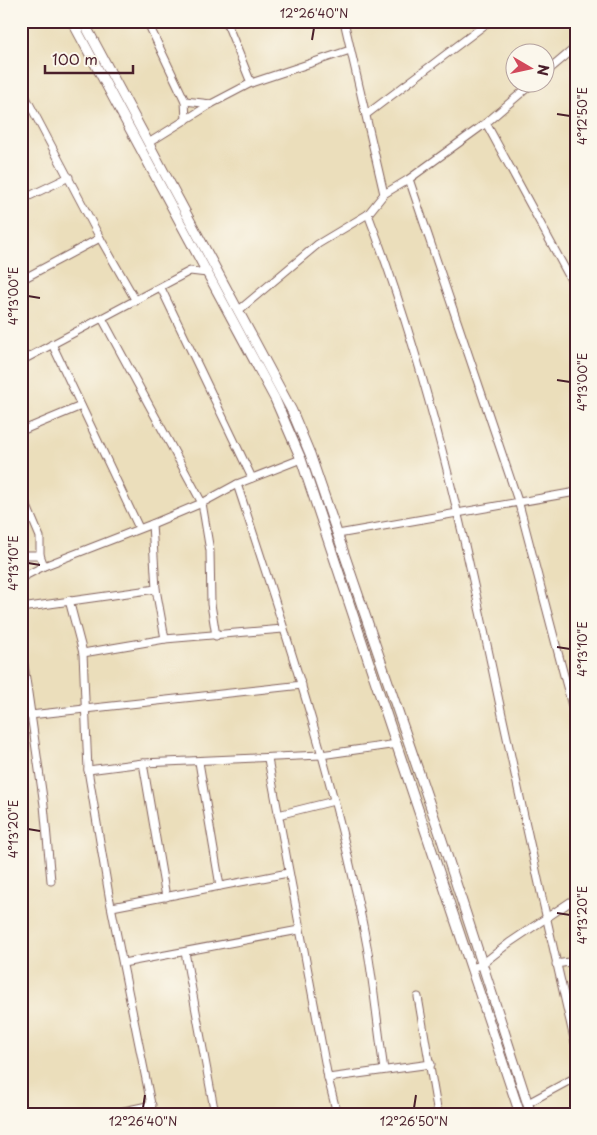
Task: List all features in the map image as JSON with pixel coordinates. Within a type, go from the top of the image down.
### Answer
[{"type":"main road","points":[[72,21],[275,399],[329,523],[338,534],[442,840],[481,965],[531,1114]]},
{"type":"main road","points":[[83,21],[150,142],[292,411],[310,454],[329,523],[397,744],[520,1114]]},
{"type":"main road","points":[[160,185],[169,180]]},
{"type":"street","points":[[147,21],[185,101],[186,120]]},
{"type":"street","points":[[226,21],[251,83]]},
{"type":"street","points":[[344,21],[384,194]]},
{"type":"street","points":[[367,114],[490,21]]},
{"type":"street","points":[[150,142],[212,104],[251,83],[350,50]]},
{"type":"street","points":[[554,67],[575,52]]},
{"type":"street","points":[[21,88],[100,238],[136,300]]},
{"type":"street","points":[[238,311],[318,244],[368,214],[384,194],[486,123],[522,92]]},
{"type":"street","points":[[185,101],[212,104]]},
{"type":"street","points":[[486,123],[576,289]]},
{"type":"street","points":[[21,200],[69,177]]},
{"type":"street","points":[[408,179],[519,504],[576,721]]},
{"type":"street","points":[[368,214],[395,286],[440,438],[460,514],[556,964],[576,1047]]},
{"type":"street","points":[[21,280],[100,238]]},
{"type":"street","points":[[21,361],[190,271],[198,255]]},
{"type":"street","points":[[190,271],[208,273]]},
{"type":"street","points":[[161,288],[252,478]]},
{"type":"street","points":[[102,318],[202,503],[210,551],[212,604],[216,636]]},
{"type":"street","points":[[52,344],[139,528]]},
{"type":"street","points":[[21,431],[81,406]]},
{"type":"street","points":[[21,578],[44,566],[202,503],[237,484],[301,458]]},
{"type":"street","points":[[237,484],[302,684],[334,801],[367,947],[384,1070]]},
{"type":"street","points":[[21,492],[40,537],[40,555],[44,566]]},
{"type":"street","points":[[338,534],[519,504],[576,492]]},
{"type":"street","points":[[152,524],[156,589],[165,639]]},
{"type":"street","points":[[21,555],[40,555]]},
{"type":"street","points":[[21,608],[156,589]]},
{"type":"street","points":[[69,600],[83,653],[88,770],[112,907],[153,1114]]},
{"type":"street","points":[[83,653],[165,639],[283,629]]},
{"type":"street","points":[[21,644],[44,805],[51,881]]},
{"type":"street","points":[[21,716],[302,684]]},
{"type":"street","points":[[88,770],[143,763],[268,759],[321,755],[397,744]]},
{"type":"street","points":[[268,759],[299,930],[328,1078],[337,1114]]},
{"type":"street","points":[[199,762],[220,886]]},
{"type":"street","points":[[143,763],[166,897]]},
{"type":"street","points":[[278,815],[334,801]]},
{"type":"street","points":[[112,907],[288,873]]},
{"type":"street","points":[[471,968],[481,965],[576,898]]},
{"type":"street","points":[[123,963],[299,930]]},
{"type":"street","points":[[185,952],[215,1114]]},
{"type":"street","points":[[556,964],[576,961]]},
{"type":"street","points":[[418,997],[431,1064],[438,1114]]},
{"type":"street","points":[[328,1078],[431,1064]]},
{"type":"street","points":[[528,1103],[576,1077]]},
{"type":"street","points":[[110,1114],[152,1105]]}]
